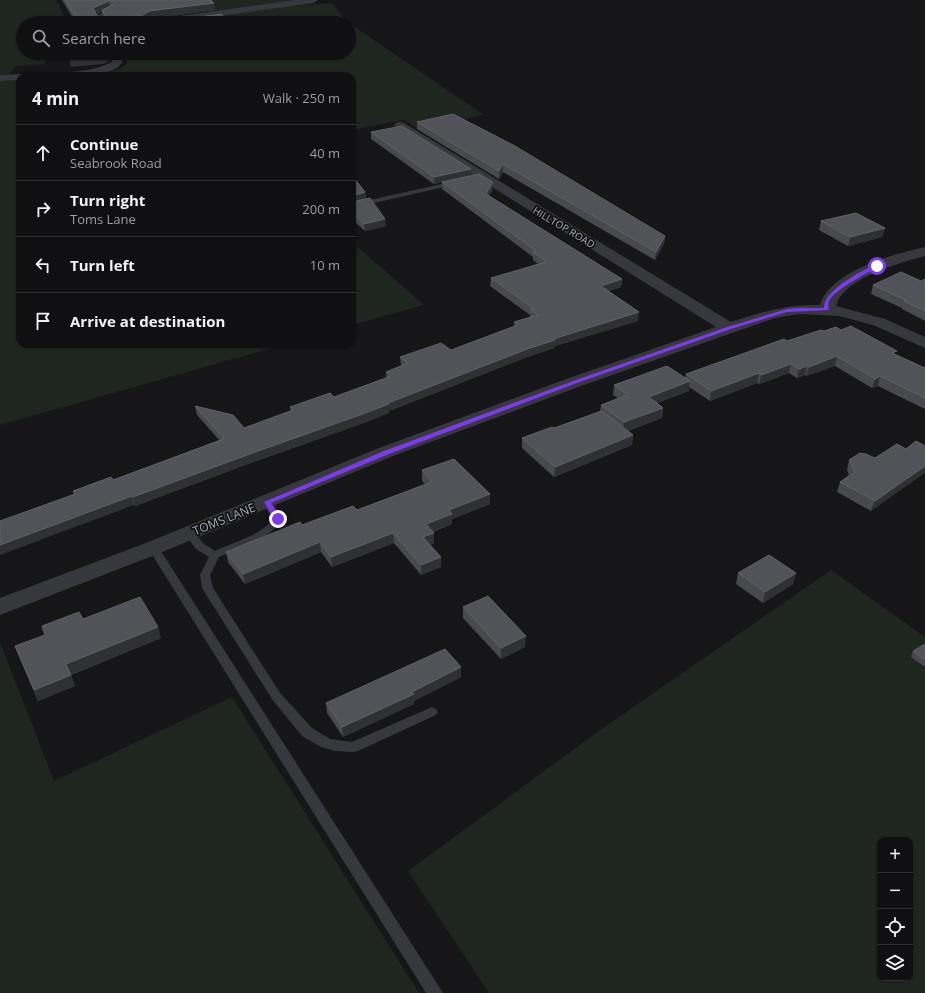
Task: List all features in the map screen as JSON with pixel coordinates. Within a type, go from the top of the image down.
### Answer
[{"type":"street","points":[[200,16],[314,0]]},
{"type":"street","points":[[88,72],[101,70],[114,64],[117,60]]},
{"type":"street","points":[[0,78],[16,77]]},
{"type":"street","name":"HILLTOP ROAD","points":[[400,126],[478,178],[729,328]]},
{"type":"street","points":[[827,309],[826,302],[832,294],[857,276],[877,266],[925,250]]},
{"type":"street","name":"TOMS LANE","points":[[0,607],[189,534],[386,452],[575,382],[729,328],[787,311],[827,309],[864,316],[925,343]]},
{"type":"lane","points":[[100,16],[113,10]]},
{"type":"lane","points":[[356,205],[459,182]]},
{"type":"lane","points":[[267,502],[278,519],[275,524],[268,530],[215,555],[205,575],[208,588],[276,696],[307,732],[326,743],[335,746],[353,747],[432,712]]},
{"type":"lane","points":[[189,534],[197,546],[205,552],[215,555]]},
{"type":"lane","points":[[154,548],[435,993]]},
{"type":"shaded area","points":[[0,0],[56,0],[64,16],[16,16],[16,60],[47,60],[44,64],[16,66],[10,74],[0,75]]},
{"type":"shaded area","points":[[196,0],[309,0],[207,12]]},
{"type":"shaded area","points":[[332,3],[342,16],[208,16],[274,7]]},
{"type":"shaded area","points":[[356,28],[484,115],[417,128],[403,120],[356,129],[356,72],[108,72],[121,68],[127,64],[127,60],[356,60]]},
{"type":"shaded area","points":[[16,80],[16,348],[272,348],[0,425],[0,81]]},
{"type":"shaded area","points":[[358,247],[424,305],[356,324],[356,249]]},
{"type":"shaded area","points":[[831,570],[925,637],[925,993],[489,993],[408,871],[596,733]]},
{"type":"shaded area","points":[[0,642],[54,781],[232,697],[419,993],[0,993]]},
{"type":"building","points":[[65,0],[211,0],[214,3],[149,11],[143,15],[104,16],[102,10],[114,4],[114,1],[109,1],[93,8],[97,16],[75,16]]},
{"type":"building","points":[[221,14],[223,16],[206,16]]},
{"type":"building","points":[[453,114],[515,146],[665,236],[656,252],[503,164],[499,171],[417,122]]},
{"type":"building","points":[[402,126],[471,169],[434,177],[371,132]]},
{"type":"building","points":[[479,174],[493,182],[486,194],[622,279],[601,286],[639,312],[553,339],[555,340],[530,348],[360,415],[133,497],[132,496],[0,545],[0,521],[75,494],[73,491],[111,477],[113,480],[224,439],[195,406],[233,415],[244,428],[293,410],[290,407],[330,393],[334,397],[391,376],[386,372],[408,363],[400,357],[441,343],[451,350],[518,325],[514,322],[538,315],[530,309],[533,308],[491,278],[546,262],[533,252],[536,251],[442,182]]},
{"type":"building","points":[[356,181],[365,192],[356,195]]},
{"type":"building","points":[[370,198],[385,219],[364,224],[356,216],[356,201]]},
{"type":"building","points":[[856,213],[885,228],[850,237],[821,221]]},
{"type":"building","points":[[901,272],[921,281],[925,279],[925,311],[904,301],[906,300],[873,285]]},
{"type":"building","points":[[851,326],[897,351],[892,353],[925,368],[925,398],[880,376],[875,379],[837,356],[809,367],[807,366],[799,369],[791,364],[761,375],[759,373],[711,391],[686,374],[784,339],[787,341],[821,330],[824,331],[836,327],[841,330]]},
{"type":"building","points":[[667,366],[690,381],[649,397],[663,408],[624,422],[601,405],[628,395],[614,385]]},
{"type":"building","points":[[602,411],[633,435],[555,467],[522,438],[552,427],[554,428]]},
{"type":"building","points":[[916,441],[925,446],[925,466],[875,501],[840,482],[855,472],[849,460],[860,453],[875,458],[897,444],[906,449]]},
{"type":"building","points":[[454,459],[490,494],[449,510],[452,514],[426,524],[434,533],[423,537],[441,557],[421,565],[393,533],[331,557],[320,542],[243,574],[226,552],[300,522],[302,525],[353,506],[357,510],[432,482],[422,470]]},
{"type":"building","points":[[769,555],[796,573],[765,592],[738,573]]},
{"type":"building","points":[[488,596],[526,636],[501,648],[463,607]]},
{"type":"building","points":[[140,597],[158,627],[66,664],[71,675],[34,690],[15,646],[45,635],[42,626],[79,612],[83,619]]},
{"type":"building","points":[[925,644],[925,660],[913,651]]},
{"type":"building","points":[[445,649],[461,667],[412,692],[414,694],[342,727],[326,703]]},
{"type":"route","points":[[278,519],[267,502],[386,452],[575,382],[729,328],[772,314],[787,311],[799,309],[827,309],[826,302],[832,294],[857,276],[877,266]]}]
